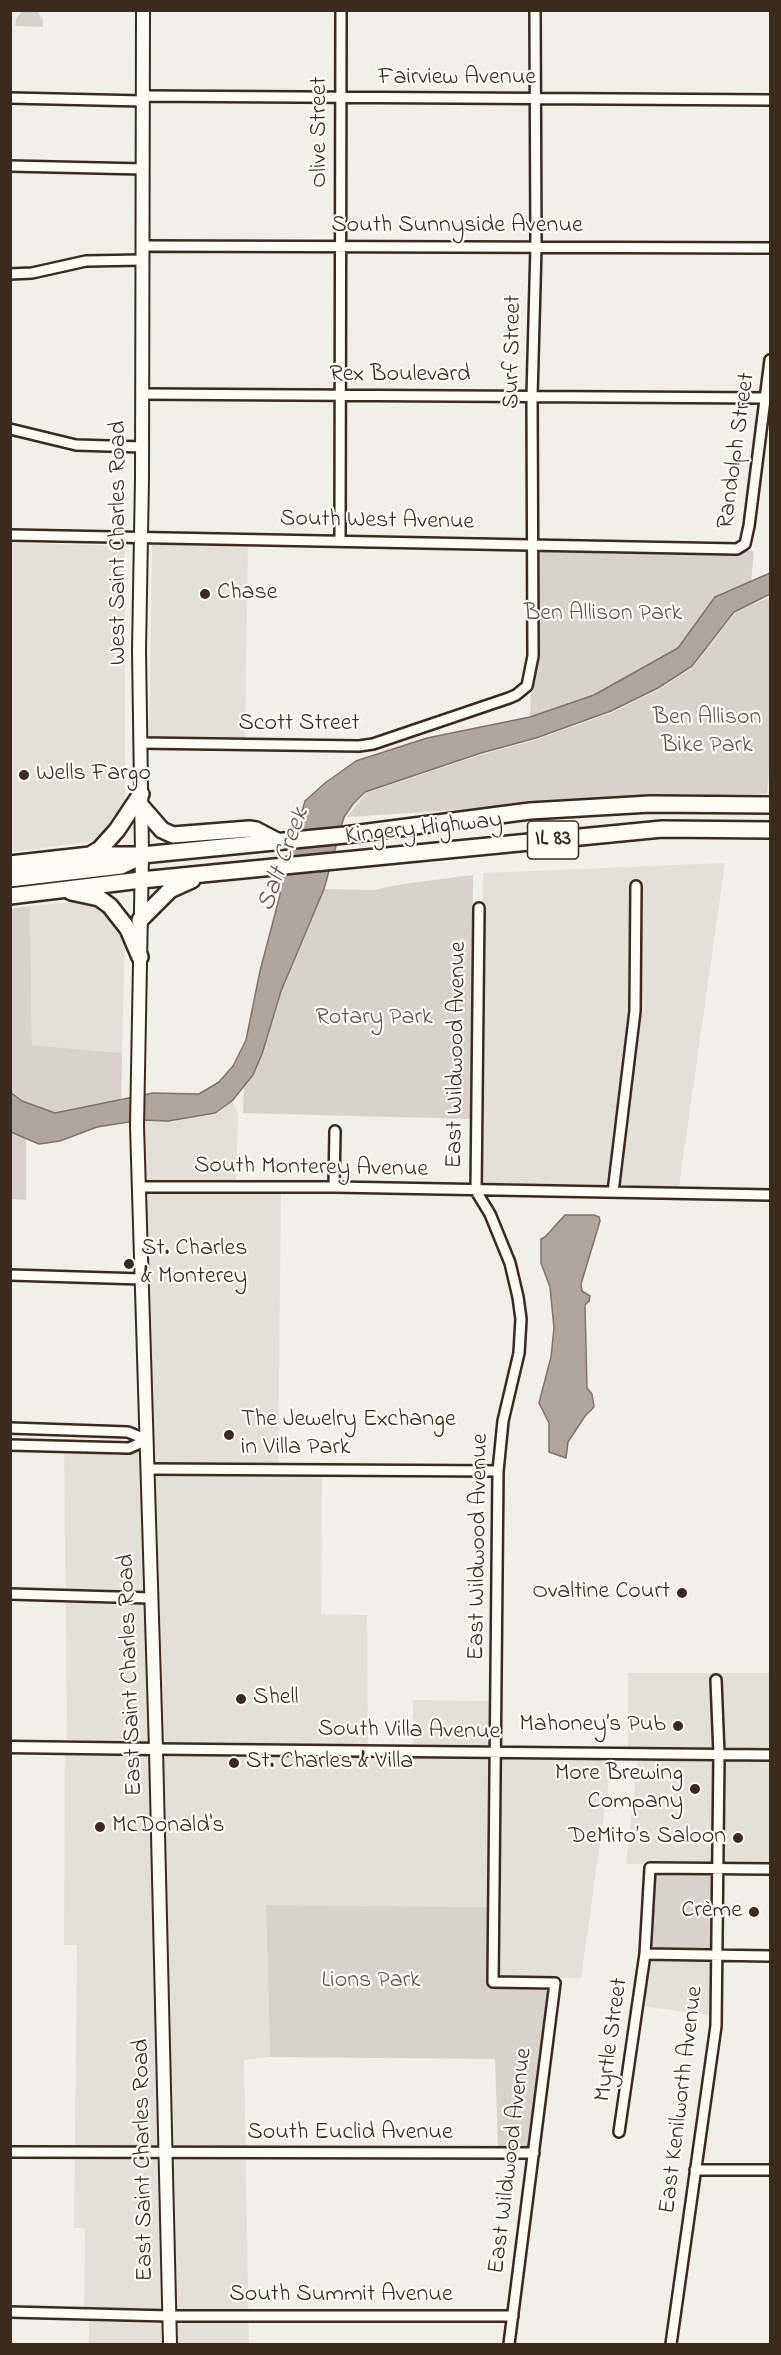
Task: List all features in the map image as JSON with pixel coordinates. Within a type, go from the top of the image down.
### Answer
[{"type":"highway","points":[[90,855],[100,849],[141,800],[162,830],[173,835],[249,829],[284,842]]},
{"type":"highway","name":"Kingery Highway","points":[[10,864],[90,855],[142,855],[345,836],[530,811],[650,804],[771,805]]},
{"type":"highway","name":"Kingery Highway","points":[[10,896],[141,880],[662,829],[771,830]]},
{"type":"highway","points":[[10,879],[121,866],[142,855]]},
{"type":"highway","points":[[140,920],[170,890],[206,874]]},
{"type":"highway","points":[[59,889],[99,898],[110,906],[128,929],[140,957]]},
{"type":"main road","name":"West Saint Charles Road","points":[[136,1076],[142,855],[140,743],[143,10]]},
{"type":"main road","name":"East Saint Charles Road","points":[[136,1076],[156,1749],[170,2344]]},
{"type":"street","name":"Olive Street","points":[[340,541],[341,10]]},
{"type":"street","name":"Surf Street","points":[[521,692],[527,687],[532,667],[532,396],[536,247],[535,10]]},
{"type":"street","name":"Fairview Avenue","points":[[10,98],[771,100]]},
{"type":"street","points":[[10,166],[143,169]]},
{"type":"street","name":"South Sunnyside Avenue","points":[[142,246],[771,248]]},
{"type":"street","points":[[10,274],[32,273],[86,261],[142,260]]},
{"type":"street","name":"Randolph Street","points":[[742,547],[749,526],[771,360]]},
{"type":"street","name":"Rex Boulevard","points":[[142,394],[766,398]]},
{"type":"street","points":[[10,429],[76,445],[142,447]]},
{"type":"street","name":"South West Avenue","points":[[10,535],[737,549],[742,547]]},
{"type":"street","name":"Scott Street","points":[[140,743],[359,746],[384,740],[521,692]]},
{"type":"street","points":[[613,1192],[635,1011],[636,886]]},
{"type":"street","name":"East Wildwood Avenue","points":[[479,908],[476,1191],[489,1214],[510,1263],[519,1297],[521,1319],[519,1353],[503,1421],[498,1471],[493,1982],[555,1983],[509,2344]]},
{"type":"street","points":[[334,1186],[335,1131]]},
{"type":"street","name":"South Monterey Avenue","points":[[139,1188],[334,1186],[476,1191],[771,1194]]},
{"type":"street","points":[[10,1275],[142,1279]]},
{"type":"street","points":[[10,1428],[128,1432],[147,1440]]},
{"type":"street","points":[[10,1445],[129,1448],[147,1440]]},
{"type":"street","points":[[147,1469],[498,1471]]},
{"type":"street","points":[[10,1594],[151,1598]]},
{"type":"street","name":"East Kenilworth Avenue","points":[[671,2344],[716,2026],[719,1754],[716,1680]]},
{"type":"street","points":[[10,1747],[156,1749]]},
{"type":"street","name":"South Villa Avenue","points":[[156,1749],[771,1755]]},
{"type":"street","name":"Myrtle Street","points":[[619,2132],[645,1954],[650,1868],[718,1869]]},
{"type":"street","points":[[718,1869],[771,1869]]},
{"type":"street","points":[[645,1954],[771,1956]]},
{"type":"street","name":"South Euclid Avenue","points":[[10,2152],[534,2153]]},
{"type":"street","points":[[695,2170],[771,2170]]},
{"type":"street","name":"South Summit Avenue","points":[[10,2312],[169,2316],[513,2316]]},
{"type":"shaded area","points":[[10,543],[125,546],[125,803],[114,824],[96,841],[11,852]]},
{"type":"shaded area","points":[[152,543],[248,545],[245,740],[149,738]]},
{"type":"shaded area","points":[[770,573],[770,594],[734,612],[692,666],[658,688],[611,711],[536,738],[481,753],[365,792],[344,817],[324,889],[281,991],[262,1054],[253,1075],[232,1101],[215,1113],[168,1121],[142,1120],[97,1127],[60,1141],[39,1144],[11,1132],[10,1092],[22,1101],[55,1113],[153,1093],[199,1094],[219,1082],[233,1066],[246,1040],[260,971],[280,895],[280,884],[305,801],[325,783],[356,761],[427,738],[530,717],[594,695],[678,648],[715,597]]},
{"type":"shaded area","points":[[725,863],[679,1187],[480,1187],[483,873]]},
{"type":"shaded area","points":[[84,901],[99,903],[117,924],[125,940],[122,1053],[32,1045],[30,906]]},
{"type":"shaded area","points":[[232,1101],[238,1113],[236,1182],[143,1182],[142,1120],[168,1121],[215,1113]]},
{"type":"shaded area","points":[[144,1192],[281,1194],[278,1465],[151,1465]]},
{"type":"shaded area","points":[[565,1215],[594,1215],[599,1217],[600,1221],[581,1284],[582,1291],[590,1296],[585,1305],[587,1388],[592,1394],[594,1407],[585,1416],[568,1442],[566,1458],[549,1452],[549,1423],[539,1403],[551,1357],[554,1328],[550,1287],[541,1263],[541,1239]]},
{"type":"shaded area","points":[[64,1443],[142,1445],[152,1745],[67,1743]]},
{"type":"shaded area","points":[[150,1472],[322,1474],[321,1614],[367,1615],[368,1746],[159,1744]]},
{"type":"shaded area","points":[[628,1673],[770,1673],[770,1752],[628,1750]]},
{"type":"shaded area","points":[[413,1700],[493,1701],[492,1749],[413,1746]]},
{"type":"shaded area","points":[[65,1749],[152,1751],[166,2313],[84,2312],[85,2228],[74,2228],[77,1945],[64,1945]]},
{"type":"shaded area","points":[[160,1754],[492,1755],[489,1907],[266,1905],[270,2057],[244,2060],[249,2344],[174,2344]]},
{"type":"shaded area","points":[[499,1756],[612,1758],[581,1978],[497,1978]]},
{"type":"shaded area","points":[[638,1758],[770,1758],[770,1866],[626,1864]]},
{"type":"shaded area","points":[[648,1958],[717,1959],[717,2016],[641,2006]]},
{"type":"shaded area","points":[[89,2316],[166,2318],[166,2344],[89,2344]]},
{"type":"green space","points":[[23,10],[37,11],[43,20],[43,27],[15,26],[16,19]]},
{"type":"green space","name":"Ben Allison Park","points":[[540,551],[754,551],[751,583],[715,597],[678,648],[594,695],[530,717],[531,690],[537,671],[538,657],[537,559]]},
{"type":"green space","name":"Ben Allison Bike Park","points":[[770,598],[770,760],[767,794],[673,796],[347,817],[366,793],[480,755],[535,740],[611,713],[658,690],[692,668],[736,612]]},
{"type":"green space","name":"Rotary Park","points":[[473,875],[471,1119],[243,1113],[244,1088],[253,1075],[262,1054],[281,991],[324,889],[373,890]]},
{"type":"green space","points":[[30,906],[32,1045],[122,1053],[121,1123],[97,1127],[60,1141],[39,1144],[26,1139],[26,1200],[11,1199],[10,909]]},
{"type":"green space","points":[[653,1871],[715,1872],[714,1952],[649,1952]]},
{"type":"green space","name":"Lions Park","points":[[266,1905],[489,1907],[488,1988],[549,1990],[530,2150],[498,2149],[495,2059],[270,2057]]},
{"type":"place","name":"Chase","points":[[205,594]]},
{"type":"place","name":"Wells Fargo","points":[[24,775]]},
{"type":"place","name":"St. Charles & Monterey","points":[[129,1264]]},
{"type":"place","name":"The Jewelry Exchange in Villa Park","points":[[229,1435]]},
{"type":"place","name":"Ovaltine Court","points":[[682,1593]]},
{"type":"place","name":"Shell","points":[[241,1699]]},
{"type":"place","name":"Mahoney’s Pub","points":[[678,1726]]},
{"type":"place","name":"St. Charles & Villa","points":[[234,1763]]},
{"type":"place","name":"More Brewing Company","points":[[695,1789]]},
{"type":"place","name":"McDonald's","points":[[100,1827]]},
{"type":"place","name":"DeMito’s Saloon","points":[[738,1838]]},
{"type":"place","name":"Crème","points":[[754,1912]]},
{"type":"water label","name":"Salt Creek","points":[[285,860]]}]
